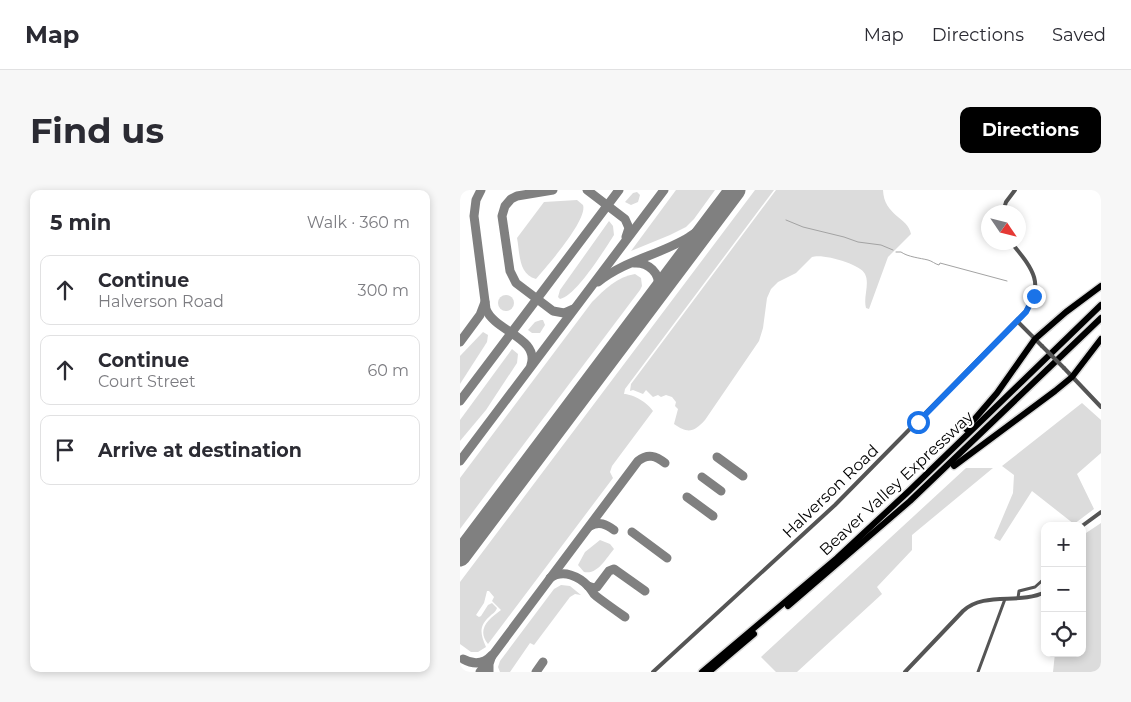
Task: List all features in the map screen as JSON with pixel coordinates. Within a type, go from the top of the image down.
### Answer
[{"type":"highway","points":[[896,503],[978,417],[1035,339],[1066,312],[1101,286]]},
{"type":"highway","name":"Beaver Valley Expressway","points":[[702,672],[806,586],[896,503],[1101,305]]},
{"type":"highway","name":"Beaver Valley Expressway","points":[[709,672],[823,577],[910,501],[1101,318]]},
{"type":"highway","points":[[910,501],[962,460],[1037,406],[1072,376],[1101,339]]},
{"type":"street","points":[[1005,205],[1015,190]]},
{"type":"street","name":"Halverson Road","points":[[653,672],[831,509],[1018,321],[1031,303],[1035,292],[1035,281],[1029,264],[1018,250]]},
{"type":"street","points":[[1018,321],[1101,407]]},
{"type":"street","points":[[1086,523],[1101,512]]},
{"type":"street","points":[[1018,598],[1019,592],[1035,587],[1041,582]]},
{"type":"street","points":[[905,672],[970,606],[982,601],[1041,594]]},
{"type":"street","points":[[978,672],[1005,599]]},
{"type":"shaded area","points":[[676,190],[715,190],[686,227],[631,251]]},
{"type":"shaded area","points":[[755,190],[774,190],[625,389],[624,394],[640,400],[653,411],[612,466],[610,472],[613,478],[488,644],[483,634],[484,629],[488,621],[501,610],[492,601],[494,597],[487,591],[484,603],[476,615],[481,616],[488,605],[492,603],[497,608],[483,624],[482,635],[486,647],[478,652],[471,652],[460,644],[460,582]]},
{"type":"shaded area","points":[[776,190],[883,190],[887,205],[906,224],[911,234],[888,257],[869,309],[866,308],[865,304],[867,282],[865,274],[862,270],[841,260],[817,256],[812,257],[796,273],[778,282],[771,289],[767,298],[763,328],[759,341],[705,420],[694,429],[683,429],[674,424],[678,409],[672,397],[666,395],[661,397],[658,395],[653,397],[646,390],[643,394],[633,390],[630,391],[631,384]]},
{"type":"shaded area","points":[[637,192],[640,195],[638,202],[631,205],[625,202],[633,193]]},
{"type":"shaded area","points":[[577,200],[583,205],[583,212],[573,232],[536,279],[530,276],[523,268],[517,238],[544,202]]},
{"type":"shaded area","points":[[609,221],[613,226],[614,235],[582,281],[567,296],[560,299],[558,297],[560,290]]},
{"type":"shaded area","points":[[635,274],[641,278],[642,286],[640,290],[460,529],[460,478],[592,302],[617,281]]},
{"type":"shaded area","points":[[503,295],[509,295],[514,300],[512,309],[503,311],[498,306],[498,300]]},
{"type":"shaded area","points":[[543,320],[545,325],[540,333],[532,333],[528,330],[535,322]]},
{"type":"shaded area","points":[[483,332],[488,335],[487,342],[460,384],[460,356]]},
{"type":"shaded area","points":[[512,349],[518,354],[517,363],[486,410],[460,441],[460,420]]},
{"type":"shaded area","points":[[1082,403],[1101,420],[1101,453],[1077,474],[1094,509],[1077,522],[1071,522],[1032,491],[1000,541],[994,538],[1013,493],[1014,475],[1002,466]]},
{"type":"shaded area","points":[[966,468],[993,468],[912,535],[912,550],[877,587],[882,594],[797,672],[776,672],[761,657]]},
{"type":"shaded area","points":[[1101,523],[1101,672],[1053,672],[1055,657],[1086,657],[1086,533]]},
{"type":"shaded area","points":[[600,540],[610,544],[614,549],[598,568],[593,571],[584,572],[578,565],[585,552]]},
{"type":"shaded area","points":[[561,585],[570,586],[581,595],[575,594],[570,597],[534,645],[530,643],[510,672],[500,672],[498,667],[500,661],[554,589]]},
{"type":"waterway","points":[[786,220],[803,227],[858,242],[881,245],[893,250]]},
{"type":"waterway","points":[[896,252],[928,260],[939,265],[940,263],[1007,281]]},
{"type":"taxiway","points":[[481,190],[476,200],[474,216],[486,309],[491,317],[523,341],[529,348],[532,356],[531,365]]},
{"type":"taxiway","points":[[553,190],[517,196],[511,199],[505,206],[502,216],[510,271],[516,283],[553,311],[564,313],[573,309]]},
{"type":"taxiway","points":[[587,190],[625,219],[629,228],[626,237]]},
{"type":"taxiway","points":[[460,401],[619,190]]},
{"type":"taxiway","points":[[460,461],[664,190]]},
{"type":"taxiway","points":[[598,282],[608,274],[666,249],[694,234],[725,203]]},
{"type":"taxiway","points":[[634,263],[644,264],[649,267],[657,278],[658,288],[648,306]]},
{"type":"taxiway","points":[[460,342],[480,315],[485,302]]},
{"type":"taxiway","points":[[480,672],[638,461],[652,456],[665,463]]},
{"type":"taxiway","points":[[717,457],[743,476]]},
{"type":"taxiway","points":[[702,477],[721,491]]},
{"type":"taxiway","points":[[687,497],[713,516]]},
{"type":"taxiway","points":[[590,526],[602,524],[614,530]]},
{"type":"taxiway","points":[[632,532],[667,558]]},
{"type":"taxiway","points":[[588,586],[597,587],[609,571],[614,569],[645,591]]},
{"type":"taxiway","points":[[550,578],[560,574],[576,577],[585,583],[596,596],[625,617]]},
{"type":"taxiway","points":[[463,659],[479,663],[492,655],[489,672]]},
{"type":"taxiway","points":[[536,672],[543,662]]},
{"type":"runway","points":[[460,556],[735,190]]},
{"type":"route","points":[[918,422],[1026,312],[1034,296]]}]
